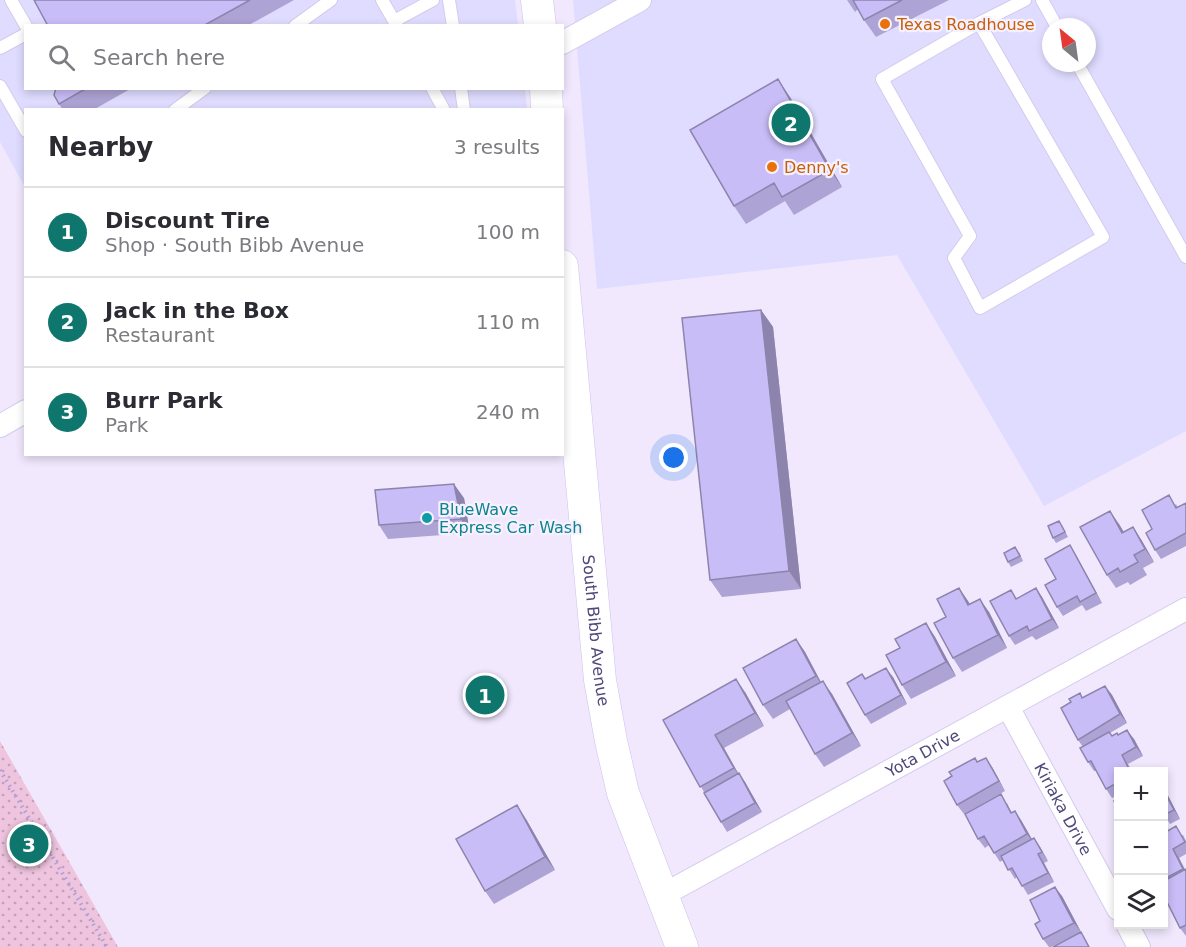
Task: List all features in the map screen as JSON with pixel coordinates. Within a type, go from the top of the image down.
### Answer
[{"type":"main road","points":[[537,0],[540,24]]},
{"type":"main road","points":[[546,90],[548,108]]},
{"type":"main road","name":"South Bibb Avenue","points":[[564,288],[600,680],[623,793],[682,947]]},
{"type":"street","points":[[564,42],[640,0]]},
{"type":"street","points":[[2,421],[24,412]]},
{"type":"street","name":"Yota Drive","points":[[661,896],[1186,609]]},
{"type":"street","name":"Kiriaka Drive","points":[[1008,708],[1114,900]]},
{"type":"street","points":[[1130,929],[1139,947]]},
{"type":"lane","points":[[11,0],[25,24]]},
{"type":"lane","points":[[298,24],[331,0]]},
{"type":"lane","points":[[382,0],[395,23],[433,0]]},
{"type":"lane","points":[[449,0],[453,24]]},
{"type":"lane","points":[[979,23],[1103,237],[980,308],[954,258],[970,236],[882,79],[979,23],[1026,0]]},
{"type":"lane","points":[[1042,0],[1052,18]]},
{"type":"lane","points":[[0,48],[24,35]]},
{"type":"lane","points":[[1082,72],[1186,257]]},
{"type":"lane","points":[[0,86],[24,128]]},
{"type":"lane","points":[[178,108],[202,90]]},
{"type":"lane","points":[[433,90],[443,108]]},
{"type":"lane","points":[[461,90],[464,108]]},
{"type":"path","points":[[0,771],[107,947]]},
{"type":"shaded area","points":[[0,0],[515,0],[518,24],[24,24],[24,90],[525,90],[527,108],[24,108],[24,185],[0,142]]},
{"type":"shaded area","points":[[573,0],[1186,0],[1186,431],[1044,506],[897,255],[597,289]]},
{"type":"shaded area","points":[[0,741],[118,947],[0,947]]},
{"type":"building","points":[[34,0],[250,0],[207,24],[47,24]]},
{"type":"building","points":[[853,0],[902,0],[864,20]]},
{"type":"building","name":"Denny's","points":[[778,79],[830,170],[782,197],[774,183],[734,206],[690,130]]},
{"type":"building","points":[[55,90],[84,90],[59,104],[54,95]]},
{"type":"building","points":[[761,310],[789,571],[710,580],[682,318]]},
{"type":"building","points":[[454,484],[461,519],[379,525],[375,490]]},
{"type":"building","points":[[1169,495],[1176,508],[1186,503],[1186,533],[1155,550],[1146,533],[1152,529],[1142,510]]},
{"type":"building","points":[[1110,511],[1122,533],[1133,527],[1145,549],[1134,555],[1138,562],[1120,572],[1118,568],[1107,575],[1080,527]]},
{"type":"building","points":[[1059,521],[1065,532],[1053,538],[1048,526]]},
{"type":"building","points":[[1070,545],[1096,593],[1080,602],[1077,596],[1057,607],[1045,585],[1056,579],[1045,559]]},
{"type":"building","points":[[1015,547],[1020,556],[1008,562],[1004,553]]},
{"type":"building","points":[[959,588],[968,605],[980,599],[998,635],[953,658],[934,623],[946,617],[937,599]]},
{"type":"building","points":[[1036,588],[1052,619],[1029,631],[1027,626],[1009,636],[990,601],[1011,590],[1016,599]]},
{"type":"building","points":[[926,623],[946,662],[902,685],[886,655],[900,648],[895,639]]},
{"type":"building","points":[[796,639],[816,676],[763,705],[743,668]]},
{"type":"building","points":[[886,668],[901,695],[865,715],[847,683],[862,674],[865,679]]},
{"type":"building","points":[[736,679],[755,713],[715,735],[734,768],[700,787],[663,720]]},
{"type":"building","points":[[823,681],[852,733],[815,754],[786,701]]},
{"type":"building","points":[[1105,686],[1120,714],[1078,740],[1061,708],[1071,702],[1069,699],[1080,693],[1082,698]]},
{"type":"building","points":[[1127,730],[1136,747],[1122,755],[1128,767],[1114,767],[1114,785],[1106,789],[1091,761],[1088,762],[1080,748],[1109,732],[1112,736],[1117,733],[1118,735]]},
{"type":"building","points":[[975,758],[977,762],[986,758],[999,781],[957,805],[944,781],[952,776],[949,772]]},
{"type":"building","points":[[739,773],[755,803],[721,822],[704,793]]},
{"type":"building","points":[[1001,794],[1011,813],[1015,811],[1027,834],[994,853],[984,836],[978,839],[965,814]]},
{"type":"building","points":[[1168,799],[1174,810],[1168,813]]},
{"type":"building","points":[[517,805],[545,857],[485,891],[456,839]]},
{"type":"building","points":[[1176,826],[1185,842],[1173,849],[1183,869],[1168,877],[1168,875],[1168,831]]},
{"type":"building","points":[[1034,838],[1042,852],[1038,854],[1048,873],[1022,886],[1012,868],[1008,870],[1001,856]]},
{"type":"building","points":[[1186,869],[1186,925],[1180,928],[1168,904],[1168,879]]},
{"type":"building","points":[[1055,887],[1074,923],[1043,939],[1035,924],[1040,921],[1030,900]]},
{"type":"building","points":[[1081,932],[1089,947],[1053,947]]},
{"type":"place","name":"Texas Roadhouse","points":[[885,24]]},
{"type":"place","name":"Jack in the Box","points":[[791,123]]},
{"type":"place","name":"Denny's","points":[[772,167]]},
{"type":"place","name":"BlueWave Express Car Wash","points":[[427,518]]},
{"type":"place","name":"Discount Tire","points":[[485,695]]},
{"type":"place","name":"Burr Park","points":[[29,844]]}]
